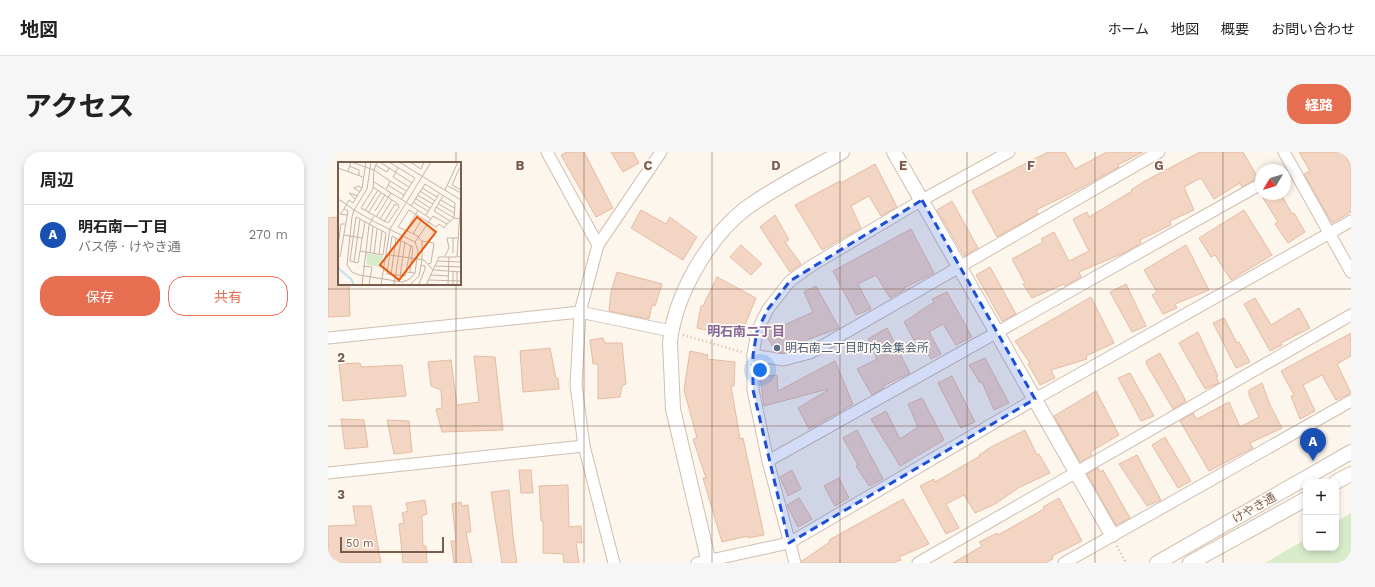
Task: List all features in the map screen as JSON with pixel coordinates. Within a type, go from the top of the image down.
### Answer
[{"type":"street","points":[[547,152],[598,245]]},
{"type":"street","points":[[614,563],[584,446],[576,385],[580,312],[598,245],[661,152]]},
{"type":"street","points":[[842,152],[758,200],[730,224],[702,259],[680,302],[671,331],[670,367],[673,410],[705,562],[789,542],[1035,399],[1351,220]]},
{"type":"street","points":[[894,152],[1112,536]]},
{"type":"street","points":[[795,563],[768,461],[753,390],[753,355],[757,331],[766,314],[790,281],[922,200],[1009,152]]},
{"type":"street","points":[[753,355],[783,360],[810,353],[1159,152]]},
{"type":"street","points":[[1284,152],[1287,164]]},
{"type":"street","points":[[1291,173],[1329,233],[1351,272]]},
{"type":"street","points":[[768,461],[1255,187]]},
{"type":"street","points":[[328,338],[580,312],[671,331]]},
{"type":"street","points":[[918,563],[1351,315]]},
{"type":"street","points":[[1064,563],[1351,401]]},
{"type":"street","points":[[328,473],[584,446]]},
{"type":"street","name":"けやき通","points":[[1157,563],[1351,452]]},
{"type":"street","points":[[1339,480],[1351,474]]},
{"type":"street","points":[[1190,563],[1303,501]]},
{"type":"path","points":[[671,331],[753,355]]},
{"type":"path","points":[[1112,536],[1126,563]]},
{"type":"highlighted area","points":[[922,200],[1035,399],[789,543],[753,390],[753,355],[757,331],[768,309],[790,281]]},
{"type":"green space","points":[[1351,513],[1351,563],[1265,563],[1303,541],[1303,551],[1339,551],[1339,520]]},
{"type":"building","points":[[567,152],[584,152],[613,208],[596,217],[561,155]]},
{"type":"building","points":[[611,152],[633,152],[639,163],[623,172]]},
{"type":"building","points":[[1048,152],[1065,152],[1075,169],[1107,152],[1143,152],[1118,165],[1119,167],[1079,189],[1036,210],[1038,214],[997,237],[972,191]]},
{"type":"building","points":[[1200,152],[1243,152],[1255,173],[1255,180],[1242,187],[1240,183],[1214,199],[1201,178],[1184,187],[1194,210],[1170,221],[1171,225],[1140,240],[1141,243],[1126,252],[1079,272],[1081,277],[1065,286],[1064,284],[1032,298],[1023,284],[1025,283],[1012,259],[1043,242],[1041,239],[1054,232],[1069,261],[1089,251],[1073,219],[1087,212],[1089,217],[1132,191],[1131,190]]},
{"type":"building","points":[[1299,152],[1344,152],[1351,166],[1351,212],[1332,223],[1304,174],[1310,171]]},
{"type":"building","points":[[875,164],[897,207],[881,216],[869,196],[851,206],[861,228],[822,250],[795,205],[840,181],[841,183]]},
{"type":"building","points":[[1264,200],[1284,200],[1305,232],[1288,243],[1275,224],[1278,222]]},
{"type":"building","points":[[952,201],[978,248],[964,256],[937,210]]},
{"type":"building","points":[[641,210],[666,224],[670,217],[697,237],[683,260],[631,228]]},
{"type":"building","points":[[1244,210],[1272,255],[1231,280],[1215,255],[1211,257],[1199,238]]},
{"type":"building","points":[[775,215],[789,240],[785,242],[801,264],[790,272],[760,227]]},
{"type":"building","points":[[338,217],[338,285],[349,285],[350,316],[328,317],[328,218]]},
{"type":"building","points":[[911,229],[934,273],[904,288],[904,290],[890,298],[876,275],[858,284],[871,309],[856,315],[833,271]]},
{"type":"building","points":[[741,245],[762,264],[751,275],[730,257]]},
{"type":"building","points":[[1186,245],[1209,290],[1175,304],[1177,308],[1163,314],[1152,295],[1157,292],[1144,270]]},
{"type":"building","points":[[990,267],[1016,314],[1002,321],[976,275]]},
{"type":"building","points":[[617,272],[662,284],[655,306],[652,305],[649,319],[609,311],[611,292]]},
{"type":"building","points":[[717,277],[756,298],[743,330],[738,336],[716,327],[715,332],[697,328],[701,306],[703,306]]},
{"type":"building","points":[[1126,284],[1146,326],[1132,332],[1110,292]]},
{"type":"building","points":[[816,286],[839,328],[791,346],[794,350],[783,353],[776,352],[764,332],[779,325],[780,327],[813,312],[804,292]]},
{"type":"building","points":[[947,292],[972,337],[956,345],[943,324],[929,332],[941,354],[931,359],[919,338],[914,340],[904,322],[934,302],[932,299]]},
{"type":"building","points":[[1091,297],[1114,343],[1086,356],[1087,359],[1051,370],[1055,378],[1040,385],[1028,364],[1030,363],[1015,341]]},
{"type":"building","points":[[1255,298],[1271,325],[1299,308],[1310,328],[1281,343],[1282,345],[1270,351],[1244,304]]},
{"type":"building","points":[[1224,318],[1237,343],[1239,342],[1250,362],[1236,368],[1213,323]]},
{"type":"building","points":[[887,328],[910,373],[883,386],[884,388],[872,395],[857,369],[877,359],[868,339]]},
{"type":"building","points":[[1198,332],[1218,376],[1216,377],[1219,383],[1205,389],[1179,343]]},
{"type":"building","points":[[1351,333],[1351,356],[1337,364],[1351,393],[1336,400],[1322,375],[1303,385],[1315,411],[1300,419],[1291,396],[1294,395],[1281,371]]},
{"type":"building","points":[[603,338],[605,343],[622,343],[626,384],[622,386],[620,397],[598,399],[598,364],[593,364],[590,340]]},
{"type":"building","points":[[550,348],[556,378],[558,378],[559,389],[523,392],[520,351]]},
{"type":"building","points":[[690,351],[708,355],[707,359],[735,362],[734,386],[731,386],[740,439],[743,438],[764,535],[748,538],[748,536],[722,542],[703,478],[706,478],[693,439],[697,438],[684,390]]},
{"type":"building","points":[[1160,353],[1186,401],[1173,409],[1146,361]]},
{"type":"building","points":[[474,356],[495,357],[503,430],[442,432],[436,409],[442,408],[441,390],[431,386],[428,362],[451,360],[457,405],[479,402]]},
{"type":"building","points":[[985,358],[1009,403],[994,410],[982,382],[980,383],[969,365]]},
{"type":"building","points":[[835,361],[853,404],[809,429],[798,408],[828,389],[764,406],[760,377],[777,375],[778,391]]},
{"type":"building","points":[[360,363],[361,367],[402,365],[406,396],[343,401],[339,364]]},
{"type":"building","points":[[1130,373],[1154,416],[1141,421],[1118,378]]},
{"type":"building","points":[[952,376],[975,422],[961,428],[938,383]]},
{"type":"building","points":[[1262,383],[1270,405],[1282,428],[1250,443],[1253,448],[1209,471],[1180,421],[1193,413],[1197,419],[1229,402],[1240,427],[1259,417],[1249,395],[1249,390]]},
{"type":"building","points":[[1096,391],[1119,435],[1090,452],[1092,455],[1080,462],[1054,416]]},
{"type":"building","points":[[922,398],[944,440],[900,466],[871,419],[886,411],[900,439],[918,427],[908,404]]},
{"type":"building","points":[[341,419],[364,420],[368,447],[345,449]]},
{"type":"building","points":[[387,420],[409,421],[412,452],[394,454]]},
{"type":"building","points":[[857,430],[883,479],[869,486],[856,466],[858,465],[843,438]]},
{"type":"building","points":[[1025,430],[1037,455],[1039,454],[1050,473],[1020,487],[995,504],[975,513],[964,495],[946,504],[959,528],[946,534],[920,486],[934,479],[935,482],[980,456],[979,455],[991,447]]},
{"type":"building","points":[[1165,437],[1191,481],[1178,488],[1152,445]]},
{"type":"building","points":[[1137,455],[1161,500],[1147,506],[1119,464]]},
{"type":"building","points":[[1098,468],[1100,472],[1103,470],[1130,518],[1116,525],[1087,474]]},
{"type":"building","points":[[519,470],[531,470],[533,493],[521,493]]},
{"type":"building","points":[[792,470],[801,489],[788,496],[780,477]]},
{"type":"building","points":[[839,478],[849,498],[835,506],[824,486]]},
{"type":"building","points":[[568,485],[569,527],[581,526],[582,543],[576,542],[579,563],[564,563],[563,554],[543,553],[543,521],[541,521],[539,486]]},
{"type":"building","points":[[509,490],[517,563],[502,563],[491,492]]},
{"type":"building","points":[[799,498],[812,519],[798,527],[787,505]]},
{"type":"building","points":[[1059,498],[1082,541],[1052,556],[1053,559],[1045,563],[953,563],[982,546],[979,542],[997,533],[998,535],[1044,509],[1043,507]]},
{"type":"building","points":[[903,499],[929,544],[899,557],[901,560],[893,563],[802,563],[802,561],[830,542],[829,540]]},
{"type":"building","points":[[425,500],[427,514],[422,516],[423,546],[426,546],[427,563],[403,563],[399,524],[404,523],[402,513],[408,511],[406,503]]},
{"type":"building","points":[[461,502],[462,506],[468,505],[471,532],[466,532],[472,563],[454,563],[451,541],[456,541],[452,504]]},
{"type":"building","points":[[353,506],[371,506],[381,563],[328,563],[328,526],[356,525]]},
{"type":"place","name":"明石南二丁目町内会集会所","points":[[777,348]]},
{"type":"place","name":"明石南一丁目","points":[[1313,461]]},
{"type":"district","name":"明石南二丁目","points":[[746,331]]}]
